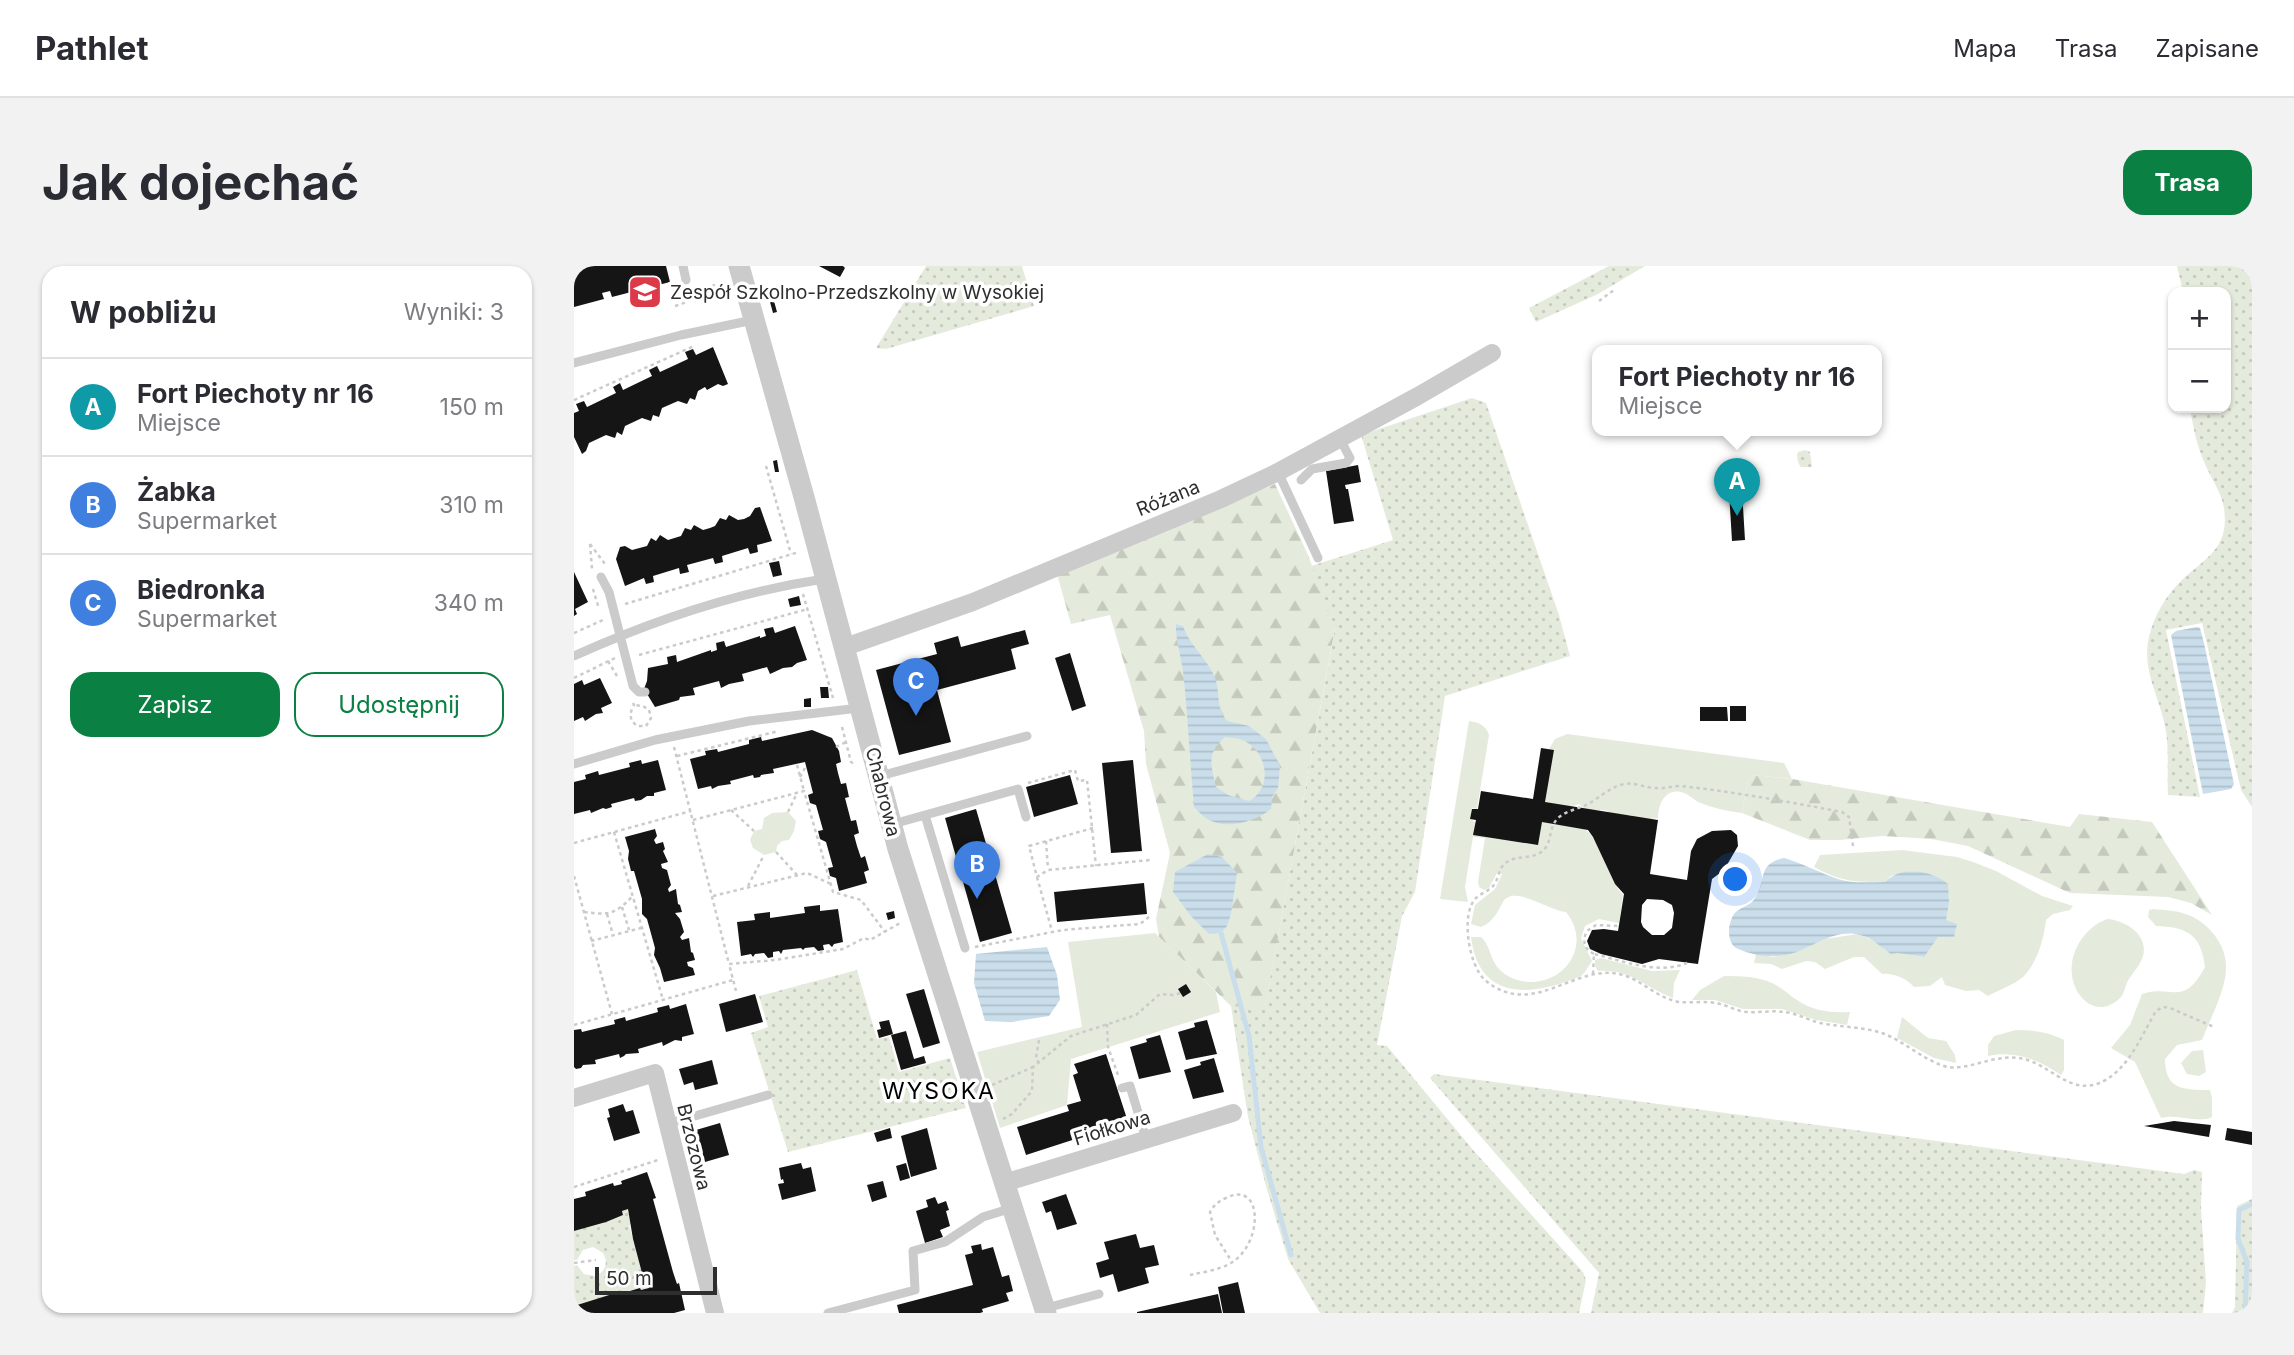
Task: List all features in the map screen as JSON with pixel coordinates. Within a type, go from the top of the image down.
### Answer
[{"type":"street","name":"Chabrowa","points":[[739,266],[861,708],[869,773],[891,825],[1045,1310]]},
{"type":"street","name":"Różana","points":[[845,648],[973,602],[1221,499],[1278,472],[1492,353]]},
{"type":"street","name":"Brzozowa","points":[[574,1098],[655,1073],[715,1313]]},
{"type":"street","name":"Fiołkowa","points":[[1004,1183],[1233,1113]]},
{"type":"lane","points":[[683,266],[686,280]]},
{"type":"lane","points":[[574,363],[681,335],[755,320]]},
{"type":"lane","points":[[1301,480],[1312,470],[1346,463],[1350,458],[1339,439]]},
{"type":"lane","points":[[1278,472],[1318,558]]},
{"type":"lane","points":[[601,577],[621,635],[633,686],[639,692],[645,692]]},
{"type":"lane","points":[[574,656],[648,623],[767,588],[826,578]]},
{"type":"lane","points":[[574,764],[671,737],[749,721],[861,708]]},
{"type":"lane","points":[[869,773],[1027,736]]},
{"type":"lane","points":[[891,825],[1018,789],[1026,817]]},
{"type":"lane","points":[[925,815],[965,948]]},
{"type":"lane","points":[[1122,1088],[1130,1086],[1146,1139]]},
{"type":"lane","points":[[667,1124],[768,1095]]},
{"type":"lane","points":[[828,1313],[915,1290],[913,1251],[945,1242],[983,1217],[1012,1208]]},
{"type":"lane","points":[[1045,1310],[1099,1294]]},
{"type":"path","points":[[675,306],[706,287],[717,284]]},
{"type":"path","points":[[1599,302],[1614,290]]},
{"type":"path","points":[[574,400],[696,345]]},
{"type":"path","points":[[625,604],[793,554],[766,466]]},
{"type":"path","points":[[592,568],[590,544],[603,562]]},
{"type":"path","points":[[635,656],[808,609]]},
{"type":"path","points":[[574,633],[607,619]]},
{"type":"path","points":[[574,678],[615,657]]},
{"type":"path","points":[[842,727],[851,762],[869,773]]},
{"type":"path","points":[[676,756],[787,729]]},
{"type":"path","points":[[671,737],[736,990]]},
{"type":"path","points":[[836,747],[846,742]]},
{"type":"path","points":[[797,765],[833,892],[861,900],[885,932]]},
{"type":"path","points":[[800,777],[805,768]]},
{"type":"path","points":[[1024,784],[1075,770],[1078,781],[1087,780],[1096,866]]},
{"type":"path","points":[[1853,846],[1849,817],[1842,812],[1768,798],[1676,786],[1657,788],[1631,783],[1620,785],[1557,819],[1550,831],[1546,847],[1536,856],[1510,859],[1500,867],[1497,880],[1490,890],[1477,897],[1471,906],[1468,940],[1472,960],[1484,979],[1503,991],[1526,995],[1550,991],[1593,974],[1611,972],[1627,976],[1653,993],[1675,1001],[1717,1003],[1743,1012],[1785,1012],[1816,1022],[1882,1033],[1946,1067],[1969,1066],[1996,1057],[2023,1058],[2045,1066],[2064,1080],[2081,1086],[2094,1085],[2113,1074],[2134,1052],[2156,1011],[2163,1007],[2214,1027]]},
{"type":"path","points":[[693,820],[804,791]]},
{"type":"path","points":[[788,812],[797,793]]},
{"type":"path","points":[[731,810],[754,831]]},
{"type":"path","points":[[574,843],[691,811]]},
{"type":"path","points":[[1053,933],[1029,846],[1093,828]]},
{"type":"path","points":[[614,832],[663,1000]]},
{"type":"path","points":[[1046,841],[1048,870]]},
{"type":"path","points":[[776,852],[797,875]]},
{"type":"path","points":[[748,887],[764,855]]},
{"type":"path","points":[[1037,877],[1048,870],[1150,860]]},
{"type":"path","points":[[713,896],[807,873],[831,884]]},
{"type":"path","points":[[574,876],[612,1014]]},
{"type":"path","points":[[584,912],[607,914],[622,907],[632,897]]},
{"type":"path","points":[[622,907],[629,930]]},
{"type":"path","points":[[607,914],[613,935]]},
{"type":"path","points":[[965,948],[1053,933],[1140,924],[1149,917]]},
{"type":"path","points":[[729,964],[843,949],[864,938],[870,940],[905,920]]},
{"type":"path","points":[[1618,926],[1596,925],[1587,930],[1585,947],[1594,954],[1656,968],[1687,963]]},
{"type":"path","points":[[591,941],[641,928]]},
{"type":"path","points":[[1593,974],[1594,954]]},
{"type":"path","points":[[574,1025],[733,979]]},
{"type":"path","points":[[985,1090],[995,1082],[1033,1067],[1071,1037],[1136,1015],[1160,994],[1168,996],[1180,993]]},
{"type":"path","points":[[1107,1024],[1108,1047]]},
{"type":"path","points":[[1038,1040],[1036,1058],[1039,1063]]},
{"type":"path","points":[[995,1125],[1012,1114],[1032,1091],[1033,1067]]},
{"type":"path","points":[[574,1187],[674,1154]]},
{"type":"path","points":[[1189,1275],[1232,1262],[1246,1249],[1255,1232],[1253,1205],[1247,1197],[1239,1194],[1223,1200],[1210,1212],[1215,1235],[1232,1262]]},
{"type":"path","points":[[574,1264],[596,1261]]},
{"type":"green space","points":[[926,266],[1022,266],[1034,306],[886,349],[876,348]]},
{"type":"green space","points":[[1609,266],[1645,266],[1598,294],[1536,322],[1529,308]]},
{"type":"green space","points":[[2177,266],[2252,266],[2252,807],[2241,790],[2202,623],[2166,630],[2200,797],[2168,795],[2166,731],[2148,662],[2149,637],[2161,607],[2180,582],[2213,552],[2223,534],[2225,522],[2223,502],[2207,470],[2191,413],[2231,413],[2231,287],[2182,287]]},
{"type":"green space","points":[[1472,398],[1486,403],[1559,615],[1570,656],[1445,696],[1415,892],[1402,916],[1377,1045],[1387,1046],[1473,1150],[1583,1272],[1586,1280],[1579,1313],[1320,1313],[1288,1259],[1266,1186],[1248,1117],[1231,1006],[1265,1007],[1335,629],[1311,566],[1393,540],[1361,435]]},
{"type":"green space","points":[[1798,452],[1810,452],[1812,467],[1801,467],[1799,464]]},
{"type":"green space","points":[[1275,484],[1308,555],[1335,628],[1265,1008],[1231,1006],[1159,937],[1156,919],[1170,853],[1146,764],[1144,731],[1110,615],[1071,624],[1057,574]]},
{"type":"green space","points":[[1469,721],[1481,725],[1489,735],[1477,809],[1472,808],[1470,819],[1487,829],[1536,807],[1554,752],[1549,749],[1555,739],[1567,734],[1784,763],[1792,779],[1754,775],[1748,781],[1742,813],[1709,806],[1678,791],[1664,798],[1658,818],[1638,820],[1631,815],[1616,816],[1605,810],[1585,810],[1579,804],[1570,807],[1550,824],[1584,829],[1594,839],[1623,895],[1619,923],[1599,919],[1585,926],[1581,938],[1592,961],[1581,976],[1545,988],[1511,989],[1497,984],[1485,974],[1476,958],[1471,937],[1481,937],[1485,941],[1497,966],[1508,976],[1524,981],[1540,981],[1565,968],[1573,956],[1576,942],[1574,927],[1566,912],[1515,896],[1508,897],[1503,902],[1489,923],[1481,927],[1471,924],[1475,905],[1495,889],[1502,874],[1497,873],[1489,888],[1484,890],[1479,887],[1485,838],[1473,837],[1465,887],[1468,902],[1440,899]]},
{"type":"green space","points":[[1754,775],[1792,779],[2070,827],[2079,814],[2152,822],[2212,915],[2191,903],[2168,897],[2070,893],[1968,846],[1931,839],[1883,836],[1810,840],[1742,813],[1748,781]]},
{"type":"green space","points":[[788,812],[796,821],[789,840],[782,841],[776,852],[764,855],[753,848],[750,840],[754,831],[762,829],[764,818],[772,813]]},
{"type":"green space","points":[[1902,850],[1957,857],[1973,862],[2042,896],[2073,906],[2070,910],[2053,914],[2046,920],[2039,950],[2023,977],[1988,996],[1979,990],[1966,991],[1945,985],[1942,977],[1930,986],[1914,987],[1899,977],[1882,974],[1864,957],[1854,957],[1825,969],[1815,962],[1806,961],[1782,969],[1771,964],[1754,963],[1756,954],[1773,957],[1792,954],[1825,939],[1858,934],[1878,943],[1886,951],[1923,957],[1945,921],[1949,903],[1914,871],[1891,876],[1885,882],[1865,882],[1841,878],[1814,867],[1820,855]]},
{"type":"green space","points":[[2149,910],[2182,913],[2198,920],[2216,937],[2224,952],[2226,968],[2223,986],[2202,1040],[2177,1045],[2165,1059],[2168,1077],[2172,1082],[2192,1090],[2210,1090],[2212,1117],[2206,1119],[2161,1118],[2135,1062],[2111,1048],[2130,1025],[2142,994],[2183,991],[2197,980],[2205,967],[2196,940],[2176,928],[2156,926],[2148,917]]},
{"type":"green space","points":[[2107,919],[2121,922],[2134,930],[2144,948],[2142,960],[2122,996],[2109,1005],[2098,1007],[2088,1003],[2079,994],[2074,983],[2072,961],[2081,940],[2097,924]]},
{"type":"green space","points":[[1155,933],[1216,992],[1220,1012],[1071,1059],[1067,1105],[1000,1128],[977,1052],[1082,1027],[1068,942]]},
{"type":"green space","points":[[1601,958],[1652,971],[1680,970],[1674,983],[1673,998],[1629,976],[1598,971],[1595,960]]},
{"type":"green space","points":[[857,970],[877,1039],[889,1037],[899,1072],[950,1058],[966,1108],[788,1152],[751,1033],[768,1027],[759,996]]},
{"type":"green space","points":[[1724,976],[1762,979],[1809,1007],[1829,1012],[1850,1012],[1847,1025],[1816,1020],[1782,1009],[1743,1009],[1715,1000],[1692,1000],[1700,990]]},
{"type":"green space","points":[[1902,1017],[1928,1038],[1946,1041],[1955,1055],[1956,1063],[1934,1058],[1897,1038]]},
{"type":"green space","points":[[2016,1030],[2041,1032],[2064,1040],[2064,1070],[2061,1075],[2017,1055],[1988,1056],[1988,1045],[1994,1036]]},
{"type":"green space","points":[[2203,1050],[2206,1072],[2199,1076],[2187,1074],[2181,1063],[2192,1051]]},
{"type":"green space","points":[[1434,1074],[2184,1174],[2194,1170],[2202,1172],[2201,1209],[2206,1283],[2203,1313],[1591,1313],[1599,1273],[1430,1078]]},
{"type":"green space","points":[[2252,1199],[2252,1313],[2232,1313],[2235,1307],[2237,1206]]},
{"type":"green space","points":[[628,1209],[632,1224],[629,1225],[642,1273],[645,1273],[649,1288],[640,1288],[574,1306],[574,1266],[577,1265],[584,1274],[595,1276],[604,1270],[606,1264],[603,1253],[593,1247],[583,1250],[577,1260],[574,1260],[574,1231],[623,1215],[622,1211]]},
{"type":"water","points":[[1176,624],[1183,626],[1212,672],[1221,710],[1227,721],[1249,726],[1266,739],[1280,766],[1278,788],[1272,797],[1271,809],[1257,818],[1223,824],[1207,819],[1194,807],[1183,671]],"holes":[[[1225,737],[1248,743],[1260,756],[1265,772],[1264,781],[1256,796],[1249,801],[1228,795],[1216,787],[1212,754]]]},
{"type":"water","points":[[2200,628],[2204,643],[2234,784],[2231,789],[2203,794],[2171,635],[2176,631]]},
{"type":"water","points":[[1208,854],[1222,857],[1237,873],[1231,914],[1221,933],[1209,934],[1173,892],[1175,872]]},
{"type":"water","points":[[1784,858],[1835,878],[1854,882],[1885,882],[1908,871],[1933,875],[1948,884],[1946,920],[1957,924],[1954,937],[1938,937],[1924,957],[1891,954],[1869,938],[1851,933],[1834,936],[1780,956],[1757,955],[1736,948],[1729,937],[1732,918],[1736,912],[1753,901],[1769,864]]},
{"type":"water","points":[[1047,947],[1057,975],[1060,1000],[1049,1016],[1012,1022],[985,1021],[974,983],[976,954]]},
{"type":"building","points":[[574,266],[666,266],[670,282],[612,297],[610,291],[602,293],[604,299],[574,307]]},
{"type":"building","points":[[819,266],[843,266],[845,268],[840,277]]},
{"type":"building","points":[[774,301],[777,312],[773,313],[770,302]]},
{"type":"building","points":[[713,347],[728,384],[718,384],[707,390],[705,387],[698,391],[695,400],[690,398],[687,404],[678,401],[662,408],[659,417],[653,415],[651,421],[642,418],[625,426],[622,435],[617,432],[615,438],[606,435],[589,443],[582,454],[574,437],[574,413],[579,411],[576,404],[584,401],[587,407],[616,393],[613,387],[620,383],[623,390],[652,376],[649,370],[657,366],[660,372],[688,359],[685,352],[693,349],[696,355]]},
{"type":"building","points":[[777,460],[779,472],[775,472],[773,461]]},
{"type":"building","points":[[1358,465],[1361,482],[1345,485],[1354,521],[1334,524],[1326,471]]},
{"type":"building","points":[[1742,490],[1745,540],[1732,541],[1729,491]]},
{"type":"building","points":[[760,507],[772,541],[757,545],[758,552],[750,554],[748,548],[722,556],[723,562],[715,564],[713,558],[687,565],[689,572],[680,574],[679,568],[653,576],[654,582],[646,584],[644,578],[625,586],[616,559],[620,547],[625,546],[632,550],[647,546],[651,538],[656,541],[660,535],[668,540],[681,536],[685,528],[691,530],[694,525],[703,530],[710,528],[715,526],[720,518],[726,520],[729,515],[738,520],[744,519],[750,516],[755,508]]},
{"type":"building","points":[[779,561],[782,575],[773,577],[769,563]]},
{"type":"building","points":[[574,572],[588,602],[575,609],[577,614],[574,616]]},
{"type":"building","points":[[799,596],[801,605],[790,607],[788,599]]},
{"type":"building","points":[[795,626],[807,660],[792,667],[770,674],[767,667],[742,674],[744,681],[721,688],[719,681],[693,688],[695,695],[680,697],[679,700],[655,707],[644,689],[648,668],[668,664],[667,657],[676,655],[677,662],[717,650],[716,643],[724,641],[726,647],[766,636],[764,629],[773,627],[775,633]]},
{"type":"building","points":[[1025,630],[1029,644],[1011,649],[1016,669],[937,690],[951,742],[899,755],[876,670],[937,654],[934,643],[958,636],[961,647]]},
{"type":"building","points":[[1070,653],[1086,706],[1072,711],[1055,658]]},
{"type":"building","points":[[600,678],[612,703],[601,708],[603,713],[585,721],[583,717],[574,721],[574,684],[582,680],[584,685]]},
{"type":"building","points":[[820,687],[828,687],[829,698],[821,698]]},
{"type":"building","points":[[811,698],[811,707],[804,707],[804,699]]},
{"type":"building","points":[[1730,706],[1746,706],[1746,721],[1730,721]]},
{"type":"building","points":[[1700,707],[1727,707],[1728,721],[1700,721]]},
{"type":"building","points":[[812,730],[832,738],[839,751],[841,762],[836,764],[838,773],[841,784],[846,783],[849,797],[845,798],[851,821],[856,820],[859,833],[854,835],[861,858],[865,856],[869,870],[864,872],[867,883],[839,891],[836,878],[830,876],[828,868],[833,867],[826,842],[820,839],[818,831],[823,830],[816,805],[810,803],[808,795],[813,793],[805,762],[773,769],[774,773],[760,777],[754,778],[753,775],[712,789],[711,786],[698,789],[690,759],[706,755],[705,751],[717,749],[718,752],[749,744],[749,740],[761,737],[762,741]]},
{"type":"building","points":[[1541,748],[1554,750],[1545,802],[1658,820],[1650,874],[1687,880],[1691,851],[1697,839],[1712,831],[1731,830],[1737,835],[1738,846],[1724,870],[1712,879],[1698,964],[1659,959],[1642,964],[1590,949],[1587,941],[1592,930],[1618,931],[1624,894],[1615,884],[1588,830],[1542,822],[1538,845],[1473,835],[1476,820],[1470,819],[1472,809],[1478,809],[1481,791],[1533,799]],"holes":[[[1647,899],[1663,900],[1672,905],[1672,928],[1664,935],[1652,935],[1641,922],[1642,905]]]},
{"type":"building","points":[[641,760],[642,764],[658,760],[666,790],[641,800],[635,801],[634,798],[591,813],[590,810],[574,814],[574,782],[586,779],[585,775],[598,771],[599,775],[630,767],[629,763]]},
{"type":"building","points":[[1133,760],[1142,851],[1111,853],[1102,763]]},
{"type":"building","points":[[1070,775],[1078,804],[1034,817],[1026,787]]},
{"type":"building","points":[[976,809],[1012,933],[980,942],[945,818]]},
{"type":"building","points":[[655,829],[657,836],[654,840],[656,844],[663,842],[663,851],[668,862],[661,864],[662,868],[667,870],[671,885],[668,889],[669,892],[676,889],[682,912],[675,913],[684,932],[680,937],[682,940],[689,938],[695,960],[687,962],[695,975],[664,982],[654,955],[655,948],[647,919],[642,914],[642,899],[634,871],[631,871],[625,837]]},
{"type":"building","points":[[1144,883],[1147,914],[1057,922],[1054,892]]},
{"type":"building","points":[[820,905],[820,911],[838,909],[843,942],[832,947],[829,944],[823,945],[824,950],[818,951],[814,947],[783,950],[781,954],[779,951],[773,952],[773,957],[768,958],[764,953],[755,954],[753,957],[751,954],[741,956],[737,922],[755,920],[754,914],[770,912],[770,918],[805,913],[804,907]]},
{"type":"building","points":[[894,911],[895,918],[888,920],[886,913]]},
{"type":"building","points":[[1186,984],[1191,992],[1183,997],[1178,989]]},
{"type":"building","points":[[924,989],[940,1043],[923,1048],[906,994]]},
{"type":"building","points":[[755,994],[763,1022],[726,1032],[719,1004]]},
{"type":"building","points":[[686,1004],[694,1034],[682,1037],[682,1041],[675,1040],[663,1046],[662,1042],[638,1049],[639,1053],[626,1054],[620,1058],[619,1054],[595,1060],[596,1064],[583,1065],[576,1069],[574,1067],[574,1030],[581,1029],[582,1032],[615,1024],[614,1020],[625,1017],[626,1021],[658,1012],[657,1008],[669,1005],[670,1009]]},
{"type":"building","points":[[889,1020],[893,1034],[879,1038],[879,1022]]},
{"type":"building","points":[[1207,1020],[1217,1054],[1186,1060],[1178,1032],[1195,1027],[1194,1023]]},
{"type":"building","points":[[906,1031],[914,1059],[924,1056],[926,1063],[901,1070],[891,1035]]},
{"type":"building","points":[[1160,1035],[1171,1072],[1139,1079],[1130,1047]]},
{"type":"building","points":[[1106,1054],[1128,1122],[1026,1155],[1017,1127],[1069,1111],[1067,1105],[1081,1101],[1073,1075],[1078,1073],[1074,1064]]},
{"type":"building","points":[[1214,1058],[1224,1092],[1193,1099],[1184,1070]]},
{"type":"building","points":[[712,1060],[718,1084],[695,1090],[693,1082],[684,1085],[679,1069]]},
{"type":"building","points":[[623,1104],[626,1112],[633,1110],[640,1133],[614,1141],[607,1118],[610,1117],[608,1109]]},
{"type":"building","points":[[2174,1121],[2211,1125],[2209,1137],[2144,1126]]},
{"type":"building","points":[[720,1123],[729,1155],[705,1162],[696,1130]]},
{"type":"building","points":[[890,1128],[892,1138],[877,1142],[874,1133]]},
{"type":"building","points":[[927,1128],[937,1169],[911,1177],[901,1136]]},
{"type":"building","points":[[2227,1128],[2252,1132],[2252,1145],[2225,1140]]},
{"type":"building","points":[[801,1163],[803,1169],[811,1167],[816,1191],[782,1200],[778,1184],[784,1183],[779,1168]]},
{"type":"building","points":[[906,1163],[910,1178],[900,1181],[896,1166]]},
{"type":"building","points":[[647,1172],[685,1310],[674,1313],[574,1313],[574,1306],[622,1291],[649,1288],[645,1273],[642,1273],[628,1209],[622,1211],[623,1215],[606,1222],[574,1231],[574,1199],[586,1196],[585,1192],[613,1183],[614,1186],[622,1184],[621,1181]]},
{"type":"building","points":[[883,1181],[887,1197],[872,1202],[867,1185]]},
{"type":"building","points":[[1066,1194],[1077,1224],[1057,1230],[1051,1211],[1046,1213],[1042,1202]]},
{"type":"building","points":[[935,1197],[938,1204],[946,1201],[950,1226],[940,1230],[943,1237],[925,1243],[916,1211],[928,1207],[926,1200]]},
{"type":"building","points":[[1136,1234],[1140,1248],[1154,1245],[1159,1265],[1145,1268],[1149,1283],[1118,1292],[1113,1274],[1100,1278],[1096,1263],[1109,1259],[1104,1242]]},
{"type":"building","points":[[981,1244],[982,1250],[993,1247],[1002,1277],[1009,1275],[1013,1291],[1006,1293],[1009,1301],[982,1309],[983,1312],[980,1313],[899,1313],[897,1305],[973,1285],[965,1255],[973,1253],[971,1246]]},
{"type":"building","points":[[1238,1282],[1245,1313],[1223,1313],[1218,1287]]},
{"type":"building","points":[[1218,1294],[1222,1313],[1137,1313],[1137,1312]]},
{"type":"waterway","points":[[1221,933],[1249,1036],[1261,1147],[1291,1255]]},
{"type":"waterway","points":[[2245,1313],[2247,1262],[2238,1239],[2239,1210],[2252,1204]]},
{"type":"place","name":"Zespół Szkolno-Przedszkolny w Wysokiej","points":[[645,292]]},
{"type":"place","name":"Fort Piechoty nr 16","points":[[1737,516]]},
{"type":"place","name":"Biedronka","points":[[916,716]]},
{"type":"place","name":"Żabka","points":[[977,899]]},
{"type":"district","name":"WYSOKA","points":[[939,1091]]}]
